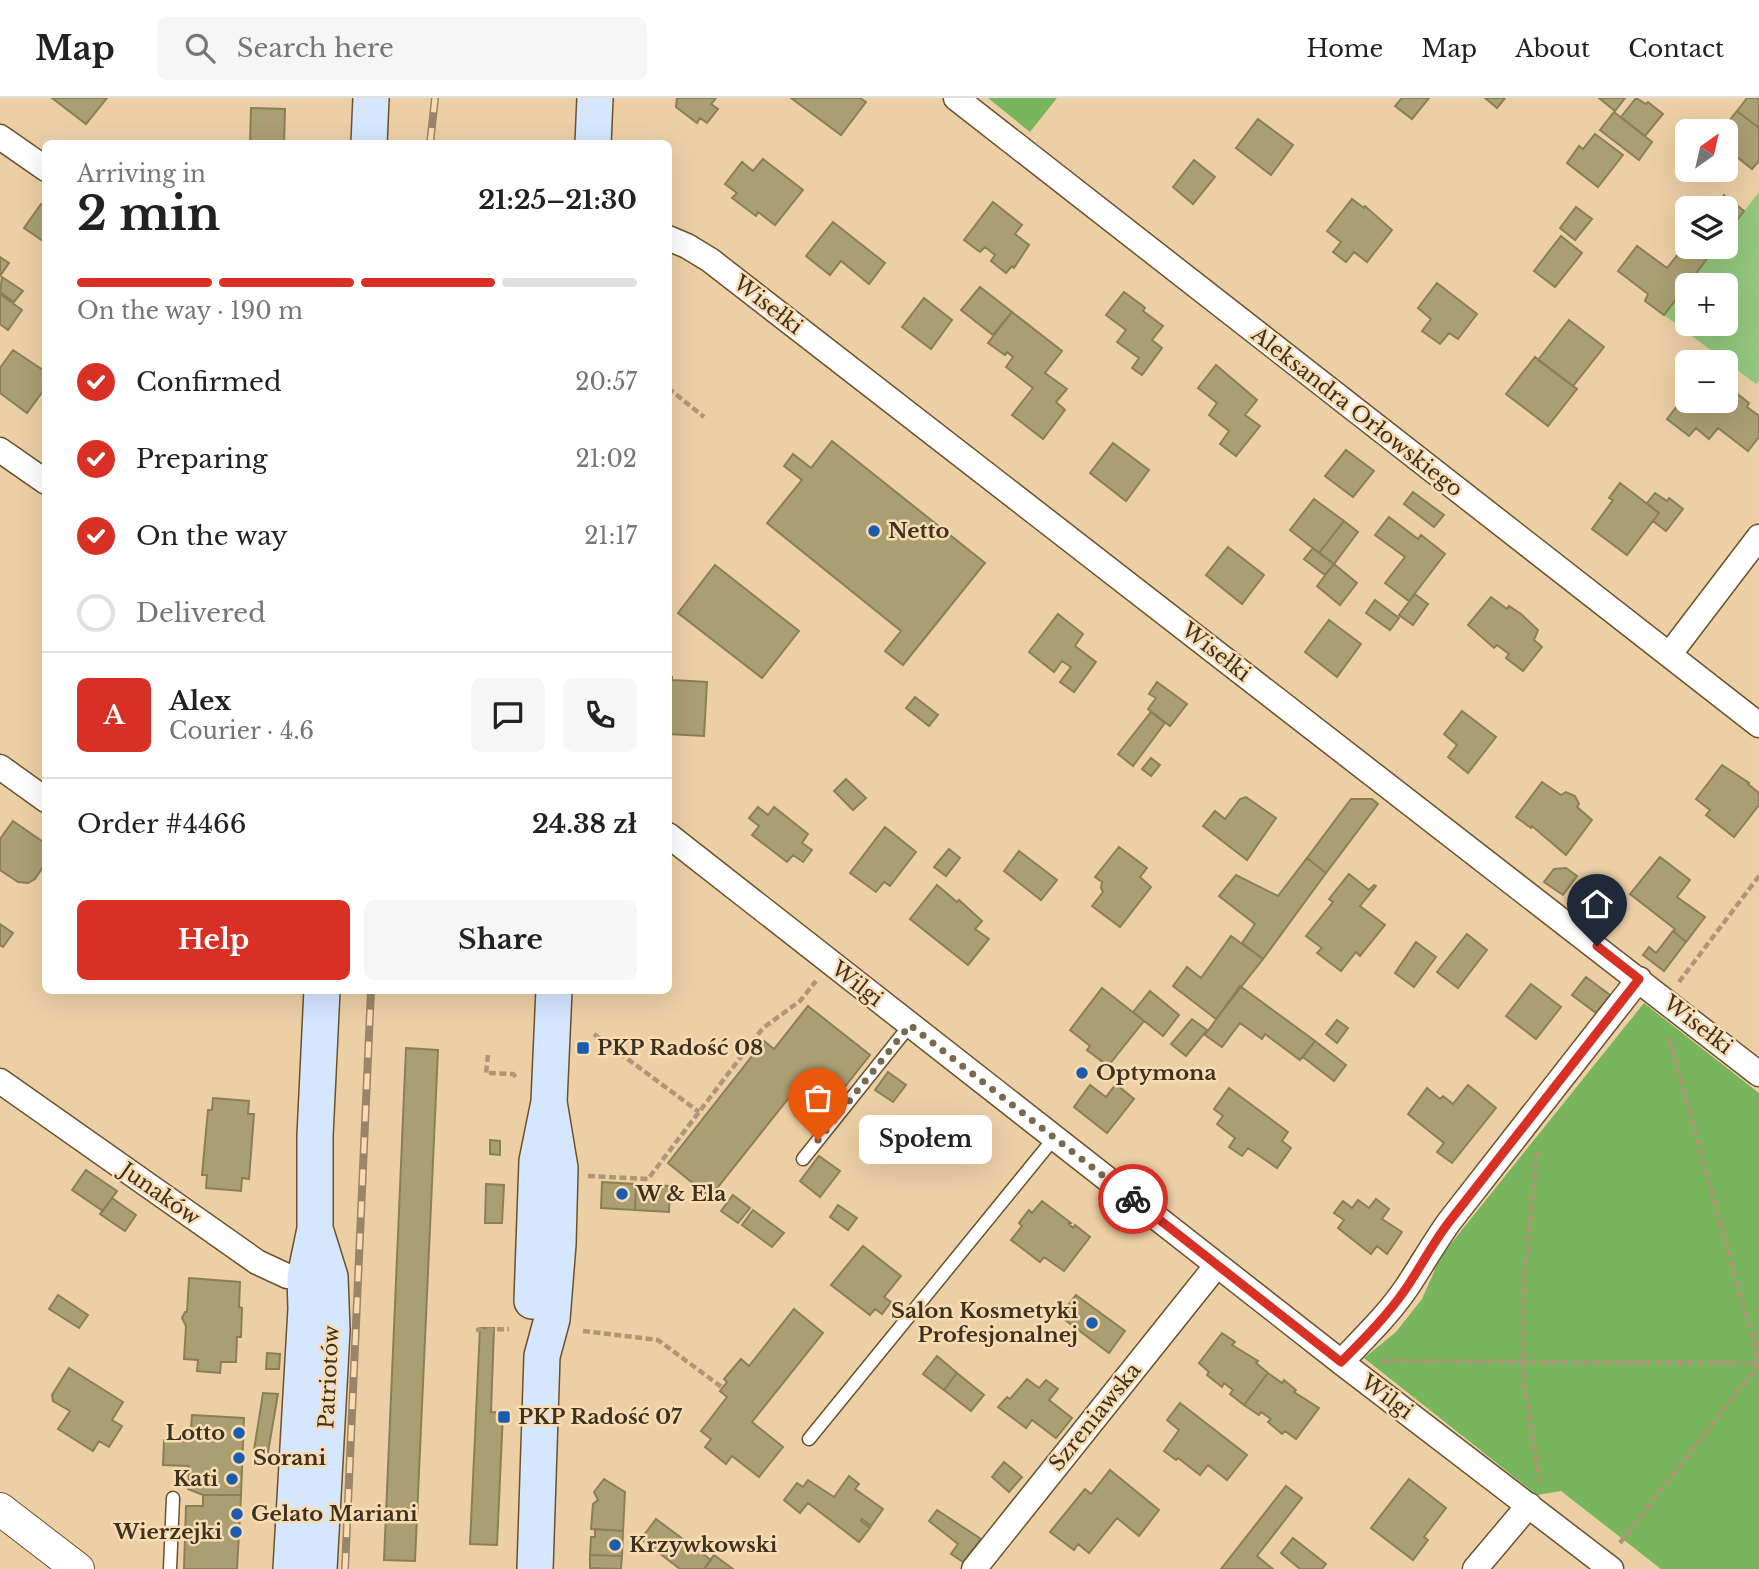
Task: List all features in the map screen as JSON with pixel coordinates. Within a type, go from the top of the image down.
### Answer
[{"type":"main road","points":[[369,140],[370,98]]},
{"type":"main road","points":[[593,140],[595,98]]},
{"type":"main road","name":"Patriotów","points":[[318,1569],[332,1330],[318,1277],[315,1229],[315,1136],[322,994]]},
{"type":"main road","points":[[535,1569],[542,1356],[552,1319],[558,1244],[560,1168],[549,1102],[554,994]]},
{"type":"main road","name":"Patriotów","points":[[291,1569],[306,1309],[318,1277]]},
{"type":"street","name":"Aleksandra Orłowskiego","points":[[956,98],[1759,724]]},
{"type":"street","points":[[0,137],[42,166]]},
{"type":"street","name":"Wisełki","points":[[672,240],[710,260],[1759,1074]]},
{"type":"street","points":[[0,450],[42,479]]},
{"type":"street","points":[[1669,655],[1759,537]]},
{"type":"street","points":[[0,767],[42,797]]},
{"type":"street","name":"Wilgi","points":[[672,838],[1341,1362],[1609,1567]]},
{"type":"street","points":[[1341,1362],[1376,1326],[1406,1288],[1449,1222],[1639,979]]},
{"type":"street","name":"Junaków","points":[[0,1081],[257,1262],[287,1276],[318,1277]]},
{"type":"street","name":"Szreniawska","points":[[974,1569],[1217,1265]]},
{"type":"street","points":[[0,1509],[78,1569]]},
{"type":"street","points":[[1475,1569],[1538,1512]]},
{"type":"street","points":[[26,1529],[66,1569]]},
{"type":"lane","points":[[803,1159],[910,1025]]},
{"type":"lane","points":[[809,1439],[1055,1137]]},
{"type":"lane","points":[[170,1569],[173,1498]]},
{"type":"path","points":[[672,391],[704,417]]},
{"type":"path","points":[[1759,876],[1665,1000],[1664,1021],[1759,1363]]},
{"type":"path","points":[[587,1176],[649,1179],[763,1028],[800,1001],[830,963]]},
{"type":"path","points":[[594,1034],[699,1112]]},
{"type":"path","points":[[1538,1512],[1524,1385],[1524,1281],[1542,1103]]},
{"type":"path","points":[[476,1331],[509,1329]]},
{"type":"path","points":[[583,1331],[658,1340],[723,1388]]},
{"type":"path","points":[[1341,1362],[1524,1360],[1759,1363]]},
{"type":"path","points":[[1609,1567],[1625,1534],[1759,1363]]},
{"type":"green space","points":[[988,98],[1057,98],[1030,132]]},
{"type":"green space","points":[[1759,192],[1759,381],[1756,384],[1738,370],[1738,350],[1711,350],[1692,336],[1738,336],[1738,273],[1696,273],[1707,259],[1738,259],[1738,219]]},
{"type":"green space","points":[[1675,301],[1675,323],[1664,315]]},
{"type":"green space","points":[[1644,1003],[1759,1093],[1759,1569],[1661,1569],[1561,1491],[1537,1495],[1364,1358],[1396,1332],[1422,1299],[1441,1256]]},
{"type":"building","points":[[52,98],[107,98],[86,124]]},
{"type":"building","points":[[677,98],[716,98],[711,104],[718,109],[707,123],[700,118],[697,123],[676,107]]},
{"type":"building","points":[[791,98],[860,98],[866,102],[841,135]]},
{"type":"building","points":[[1402,98],[1429,98],[1412,119],[1395,106]]},
{"type":"building","points":[[1485,98],[1505,98],[1497,108]]},
{"type":"building","points":[[1599,98],[1625,98],[1615,111]]},
{"type":"building","points":[[1636,98],[1646,104],[1648,102],[1663,114],[1645,136],[1621,117]]},
{"type":"building","points":[[1747,98],[1759,98],[1759,128],[1737,111]]},
{"type":"building","points":[[251,108],[285,109],[284,140],[250,140]]},
{"type":"building","points":[[1737,111],[1759,128],[1759,161],[1752,169],[1738,158],[1738,119],[1731,119]]},
{"type":"building","points":[[1614,112],[1652,142],[1639,160],[1600,130]]},
{"type":"building","points":[[1258,119],[1293,145],[1271,175],[1236,148]]},
{"type":"building","points":[[1595,134],[1623,155],[1598,187],[1567,163],[1579,146],[1583,149]]},
{"type":"building","points":[[763,159],[803,190],[775,225],[758,212],[756,216],[732,198],[737,193],[725,184],[742,162],[753,171]]},
{"type":"building","points":[[1194,160],[1215,177],[1193,204],[1173,187]]},
{"type":"building","points":[[1352,199],[1364,208],[1365,206],[1392,230],[1367,262],[1354,252],[1346,262],[1333,252],[1341,242],[1327,231]]},
{"type":"building","points":[[993,202],[1022,225],[1015,234],[1029,245],[1014,268],[1012,266],[1006,273],[991,261],[995,255],[985,247],[980,252],[964,240]]},
{"type":"building","points":[[41,204],[42,205],[42,240],[24,228]]},
{"type":"building","points":[[1738,206],[1744,211],[1738,219]]},
{"type":"building","points":[[1576,207],[1592,219],[1575,240],[1560,228]]},
{"type":"building","points":[[833,222],[885,263],[869,284],[841,261],[830,275],[806,256]]},
{"type":"building","points":[[1561,236],[1582,253],[1555,287],[1534,271]]},
{"type":"building","points":[[1637,246],[1667,268],[1675,258],[1707,259],[1696,273],[1675,273],[1675,301],[1664,315],[1645,301],[1648,294],[1618,271]]},
{"type":"building","points":[[0,257],[9,263],[0,276]]},
{"type":"building","points":[[2,277],[23,291],[14,302],[0,292]]},
{"type":"building","points":[[1437,283],[1477,314],[1458,339],[1449,333],[1440,344],[1422,331],[1431,319],[1418,308]]},
{"type":"building","points":[[980,287],[1012,312],[993,335],[961,310]]},
{"type":"building","points":[[1124,292],[1163,326],[1152,340],[1162,348],[1142,375],[1132,368],[1139,358],[1117,342],[1126,330],[1106,315]]},
{"type":"building","points":[[0,294],[22,310],[8,330],[0,324]]},
{"type":"building","points":[[924,298],[952,320],[931,349],[902,327]]},
{"type":"building","points":[[1012,312],[1062,351],[1045,373],[1067,389],[1056,402],[1065,410],[1043,439],[1012,415],[1033,388],[1006,367],[1013,357],[1007,352],[1005,355],[988,343]]},
{"type":"building","points":[[1569,320],[1604,347],[1573,386],[1538,360]]},
{"type":"building","points":[[13,350],[42,369],[42,392],[27,413],[0,393],[0,368]]},
{"type":"building","points":[[1535,357],[1577,389],[1548,426],[1506,394]]},
{"type":"building","points":[[1216,365],[1257,400],[1245,415],[1260,426],[1236,456],[1220,444],[1229,431],[1209,415],[1217,403],[1198,388]]},
{"type":"building","points":[[1738,394],[1749,403],[1747,407],[1759,416],[1759,437],[1748,451],[1718,428],[1709,439],[1696,428],[1689,436],[1667,419],[1675,409],[1675,413],[1738,413]]},
{"type":"building","points":[[832,441],[985,563],[903,665],[885,651],[901,631],[767,523],[802,480],[784,466],[793,454],[811,468]]},
{"type":"building","points":[[1113,443],[1149,470],[1126,501],[1090,473]]},
{"type":"building","points":[[1346,450],[1374,471],[1353,497],[1325,476]]},
{"type":"building","points":[[1620,483],[1659,513],[1627,555],[1592,529],[1613,500],[1609,498]]},
{"type":"building","points":[[1413,492],[1444,515],[1434,527],[1404,504]]},
{"type":"building","points":[[1655,493],[1667,501],[1669,498],[1683,509],[1666,531],[1653,521],[1659,513],[1647,503]]},
{"type":"building","points":[[1314,499],[1344,521],[1319,553],[1290,530]]},
{"type":"building","points":[[1389,517],[1418,539],[1421,535],[1445,554],[1409,601],[1385,583],[1405,557],[1375,535]]},
{"type":"building","points":[[1344,521],[1358,532],[1334,564],[1319,553]]},
{"type":"building","points":[[1228,547],[1264,575],[1242,604],[1206,575]]},
{"type":"building","points":[[1313,548],[1334,564],[1325,575],[1304,559]]},
{"type":"building","points":[[1334,564],[1357,583],[1340,605],[1317,586]]},
{"type":"building","points":[[715,565],[799,631],[762,678],[678,613]]},
{"type":"building","points":[[1415,594],[1428,604],[1413,625],[1399,615]]},
{"type":"building","points":[[1491,597],[1507,609],[1509,606],[1521,614],[1538,630],[1534,640],[1542,647],[1523,671],[1506,658],[1509,654],[1497,645],[1494,648],[1468,625]]},
{"type":"building","points":[[1375,600],[1399,618],[1390,630],[1366,613]]},
{"type":"building","points":[[1058,614],[1083,634],[1075,646],[1096,662],[1074,692],[1060,682],[1071,667],[1062,661],[1054,672],[1029,652]]},
{"type":"building","points":[[1329,620],[1361,644],[1337,677],[1305,652]]},
{"type":"building","points":[[672,680],[707,682],[704,736],[672,734]]},
{"type":"building","points":[[1157,682],[1187,704],[1170,726],[1148,709],[1156,698],[1149,694]]},
{"type":"building","points":[[915,697],[938,715],[929,726],[906,708]]},
{"type":"building","points":[[1462,711],[1496,737],[1468,773],[1448,757],[1457,745],[1444,734]]},
{"type":"building","points":[[1151,712],[1165,723],[1133,766],[1118,754]]},
{"type":"building","points":[[1151,758],[1160,765],[1151,776],[1142,769]]},
{"type":"building","points":[[1722,765],[1759,793],[1759,805],[1734,837],[1706,815],[1710,810],[1696,799]]},
{"type":"building","points":[[846,779],[866,798],[853,810],[834,791]]},
{"type":"building","points":[[1542,782],[1561,795],[1566,792],[1575,796],[1579,804],[1577,807],[1592,820],[1566,855],[1532,826],[1531,828],[1516,817]]},
{"type":"building","points":[[1246,797],[1276,818],[1247,860],[1203,826],[1215,811],[1225,819],[1240,799]]},
{"type":"building","points":[[1351,799],[1372,799],[1378,804],[1326,873],[1307,858]]},
{"type":"building","points":[[758,807],[768,815],[774,807],[808,834],[802,843],[812,850],[803,862],[793,855],[787,862],[752,835],[759,826],[749,818]]},
{"type":"building","points":[[13,821],[42,841],[42,868],[35,879],[28,883],[18,882],[0,870],[0,839]]},
{"type":"building","points":[[885,827],[916,852],[890,886],[884,882],[876,892],[850,873]]},
{"type":"building","points":[[1119,847],[1147,868],[1140,877],[1151,887],[1120,927],[1092,906],[1103,892],[1102,882],[1095,877]]},
{"type":"building","points":[[949,849],[960,858],[946,876],[934,867]]},
{"type":"building","points":[[1019,851],[1057,880],[1041,900],[1004,871]]},
{"type":"building","points":[[1660,857],[1690,880],[1677,897],[1705,917],[1686,942],[1673,931],[1675,929],[1630,894]]},
{"type":"building","points":[[1307,858],[1326,873],[1263,959],[1242,943],[1255,924],[1219,896],[1236,875],[1278,896]]},
{"type":"building","points":[[1566,868],[1577,876],[1563,895],[1544,882],[1554,869]]},
{"type":"building","points":[[1349,874],[1369,890],[1376,886],[1360,906],[1385,925],[1360,956],[1356,952],[1341,971],[1317,953],[1322,948],[1306,936],[1333,902],[1329,899]]},
{"type":"building","points":[[937,885],[982,921],[975,929],[989,939],[968,965],[910,919]]},
{"type":"building","points":[[0,924],[13,933],[3,947],[0,945]]},
{"type":"building","points":[[1673,931],[1686,942],[1664,971],[1643,955],[1649,947],[1656,953]]},
{"type":"building","points":[[1467,934],[1487,950],[1458,988],[1437,972]]},
{"type":"building","points":[[1231,936],[1263,959],[1216,1019],[1173,986],[1187,967],[1201,978]]},
{"type":"building","points":[[1416,942],[1436,957],[1414,987],[1395,973]]},
{"type":"building","points":[[1586,977],[1610,995],[1596,1013],[1572,995]]},
{"type":"building","points":[[1531,984],[1561,1007],[1536,1039],[1506,1016]]},
{"type":"building","points":[[1240,986],[1315,1041],[1300,1060],[1265,1034],[1262,1039],[1240,1023],[1222,1047],[1205,1035]]},
{"type":"building","points":[[1102,988],[1144,1021],[1108,1066],[1087,1050],[1090,1046],[1070,1030]]},
{"type":"building","points":[[1150,991],[1179,1015],[1163,1036],[1133,1012]]},
{"type":"building","points":[[808,1006],[870,1055],[836,1098],[807,1075],[710,1197],[668,1163],[764,1041],[774,1049]]},
{"type":"building","points":[[1192,1019],[1207,1030],[1186,1056],[1171,1044]]},
{"type":"building","points":[[1337,1020],[1348,1028],[1337,1043],[1326,1034]]},
{"type":"building","points":[[1315,1041],[1346,1065],[1334,1081],[1303,1057]]},
{"type":"building","points":[[406,1048],[438,1050],[415,1561],[384,1560]]},
{"type":"building","points":[[888,1072],[906,1085],[893,1102],[875,1090]]},
{"type":"building","points":[[1116,1084],[1134,1099],[1107,1133],[1074,1107],[1090,1085],[1106,1097]]},
{"type":"building","points":[[1468,1085],[1496,1108],[1452,1163],[1437,1152],[1444,1143],[1408,1114],[1427,1088],[1440,1099],[1443,1096],[1453,1104]]},
{"type":"building","points":[[1229,1088],[1288,1132],[1282,1141],[1291,1148],[1277,1168],[1248,1148],[1242,1156],[1229,1147],[1235,1138],[1217,1124],[1223,1116],[1214,1109]]},
{"type":"building","points":[[213,1098],[249,1101],[248,1114],[254,1114],[249,1179],[242,1178],[241,1191],[206,1188],[207,1175],[202,1175],[208,1110],[212,1110]]},
{"type":"building","points":[[490,1140],[500,1141],[500,1155],[490,1154]]},
{"type":"building","points":[[819,1156],[840,1171],[820,1197],[800,1181]]},
{"type":"building","points":[[86,1170],[117,1191],[103,1211],[72,1190]]},
{"type":"building","points":[[602,1182],[636,1184],[635,1210],[601,1208]]},
{"type":"building","points":[[486,1184],[504,1185],[502,1223],[485,1223]]},
{"type":"building","points":[[636,1184],[670,1186],[669,1212],[635,1210]]},
{"type":"building","points":[[733,1195],[750,1208],[738,1223],[721,1211]]},
{"type":"building","points":[[112,1198],[136,1215],[125,1231],[100,1214]]},
{"type":"building","points":[[1376,1199],[1389,1209],[1382,1219],[1402,1232],[1387,1254],[1377,1246],[1371,1254],[1338,1228],[1344,1220],[1334,1213],[1343,1201],[1352,1208],[1358,1200],[1369,1208]]},
{"type":"building","points":[[1042,1201],[1071,1223],[1069,1224],[1073,1228],[1075,1225],[1090,1237],[1064,1271],[1044,1257],[1040,1262],[1011,1240],[1022,1226],[1019,1223],[1029,1210],[1032,1213]]},
{"type":"building","points":[[838,1205],[857,1218],[848,1230],[830,1217]]},
{"type":"building","points":[[753,1210],[784,1233],[772,1247],[742,1225]]},
{"type":"building","points":[[863,1246],[901,1276],[884,1297],[891,1302],[882,1314],[875,1309],[870,1315],[831,1285]]},
{"type":"building","points":[[189,1278],[240,1282],[241,1337],[237,1337],[236,1362],[221,1362],[220,1373],[197,1371],[198,1360],[184,1359],[186,1326],[182,1318],[187,1312]]},
{"type":"building","points":[[58,1295],[88,1315],[79,1328],[49,1309]]},
{"type":"building","points":[[1076,1295],[1125,1331],[1109,1353],[1060,1316]]},
{"type":"building","points":[[794,1309],[823,1333],[752,1422],[783,1447],[759,1477],[732,1456],[726,1464],[705,1447],[711,1439],[701,1431],[727,1397],[720,1391],[727,1382],[724,1379],[741,1359],[749,1366]]},
{"type":"building","points":[[480,1328],[494,1328],[491,1412],[503,1413],[497,1545],[470,1544]]},
{"type":"building","points":[[1222,1333],[1235,1342],[1232,1345],[1258,1361],[1256,1363],[1268,1373],[1244,1405],[1230,1394],[1233,1390],[1224,1383],[1222,1387],[1207,1375],[1209,1372],[1199,1363]]},
{"type":"building","points":[[267,1353],[280,1354],[279,1369],[266,1369]]},
{"type":"building","points":[[937,1356],[957,1373],[944,1390],[923,1374]]},
{"type":"building","points":[[69,1368],[123,1402],[112,1420],[122,1426],[109,1447],[99,1441],[93,1451],[58,1429],[70,1411],[53,1401],[52,1395]]},
{"type":"building","points":[[957,1373],[984,1395],[971,1411],[944,1390]]},
{"type":"building","points":[[1268,1373],[1282,1383],[1284,1380],[1296,1390],[1294,1392],[1319,1408],[1296,1439],[1285,1431],[1282,1434],[1268,1422],[1271,1419],[1244,1405]]},
{"type":"building","points":[[1027,1379],[1039,1388],[1046,1380],[1058,1389],[1049,1400],[1072,1418],[1056,1438],[1032,1420],[1026,1428],[998,1407],[1007,1397],[1010,1399]]},
{"type":"building","points":[[263,1393],[278,1394],[268,1452],[254,1450]]},
{"type":"building","points":[[1180,1403],[1247,1455],[1227,1480],[1208,1465],[1200,1475],[1164,1451],[1179,1430],[1167,1420]]},
{"type":"building","points":[[192,1415],[244,1418],[241,1495],[203,1495],[188,1489],[189,1466],[163,1465],[164,1440],[190,1442]]},
{"type":"building","points":[[1004,1462],[1022,1477],[1009,1492],[992,1477]]},
{"type":"building","points":[[1110,1470],[1159,1510],[1139,1536],[1117,1518],[1089,1553],[1078,1544],[1074,1550],[1050,1532],[1085,1489],[1091,1494]]},
{"type":"building","points":[[849,1476],[859,1484],[855,1489],[883,1509],[871,1526],[862,1519],[870,1528],[859,1542],[808,1503],[800,1513],[784,1500],[797,1483],[803,1487],[808,1480],[834,1497]]},
{"type":"building","points":[[604,1479],[625,1492],[623,1531],[591,1529],[593,1504],[598,1500],[594,1492]]},
{"type":"building","points":[[1409,1479],[1446,1508],[1424,1537],[1428,1540],[1413,1560],[1371,1528]]},
{"type":"building","points":[[1286,1486],[1302,1498],[1257,1556],[1273,1569],[1221,1569]]},
{"type":"building","points":[[203,1495],[241,1495],[237,1569],[184,1569],[186,1506],[203,1506]]},
{"type":"building","points":[[937,1510],[981,1539],[963,1562],[951,1554],[958,1544],[929,1521]]},
{"type":"building","points":[[656,1519],[711,1560],[704,1569],[680,1569],[641,1539]]},
{"type":"building","points":[[595,1529],[623,1531],[622,1556],[590,1555],[591,1537],[595,1537]]},
{"type":"building","points":[[1293,1538],[1326,1564],[1322,1569],[1300,1569],[1281,1553]]},
{"type":"building","points":[[590,1555],[622,1556],[621,1569],[590,1568]]},
{"type":"building","points":[[714,1555],[733,1569],[704,1569]]},
{"type":"railway","points":[[430,140],[435,98]]},
{"type":"railway","points":[[345,1569],[371,994]]},
{"type":"way so far","points":[[818,1140],[910,1025],[1133,1199]]},
{"type":"place","name":"Netto","points":[[874,531]]},
{"type":"place","name":"PKP Radość 08","points":[[583,1048]]},
{"type":"place","name":"Optymona","points":[[1082,1073]]},
{"type":"place","name":"Społem","points":[[818,1140]]},
{"type":"place","name":"W & Ela","points":[[622,1194]]},
{"type":"place","name":"Salon Kosmetyki Profesjonalnej","points":[[1092,1323]]},
{"type":"place","name":"PKP Radość 07","points":[[504,1417]]},
{"type":"place","name":"Lotto","points":[[239,1433]]},
{"type":"place","name":"Sorani","points":[[239,1458]]},
{"type":"place","name":"Kati","points":[[232,1479]]},
{"type":"place","name":"Gelato Mariani","points":[[237,1514]]},
{"type":"place","name":"Wierzejki","points":[[236,1532]]},
{"type":"place","name":"Krzywkowski","points":[[615,1545]]},
{"type":"route","points":[[1133,1199],[1341,1362],[1376,1326],[1406,1288],[1449,1222],[1639,979],[1597,946]]}]
